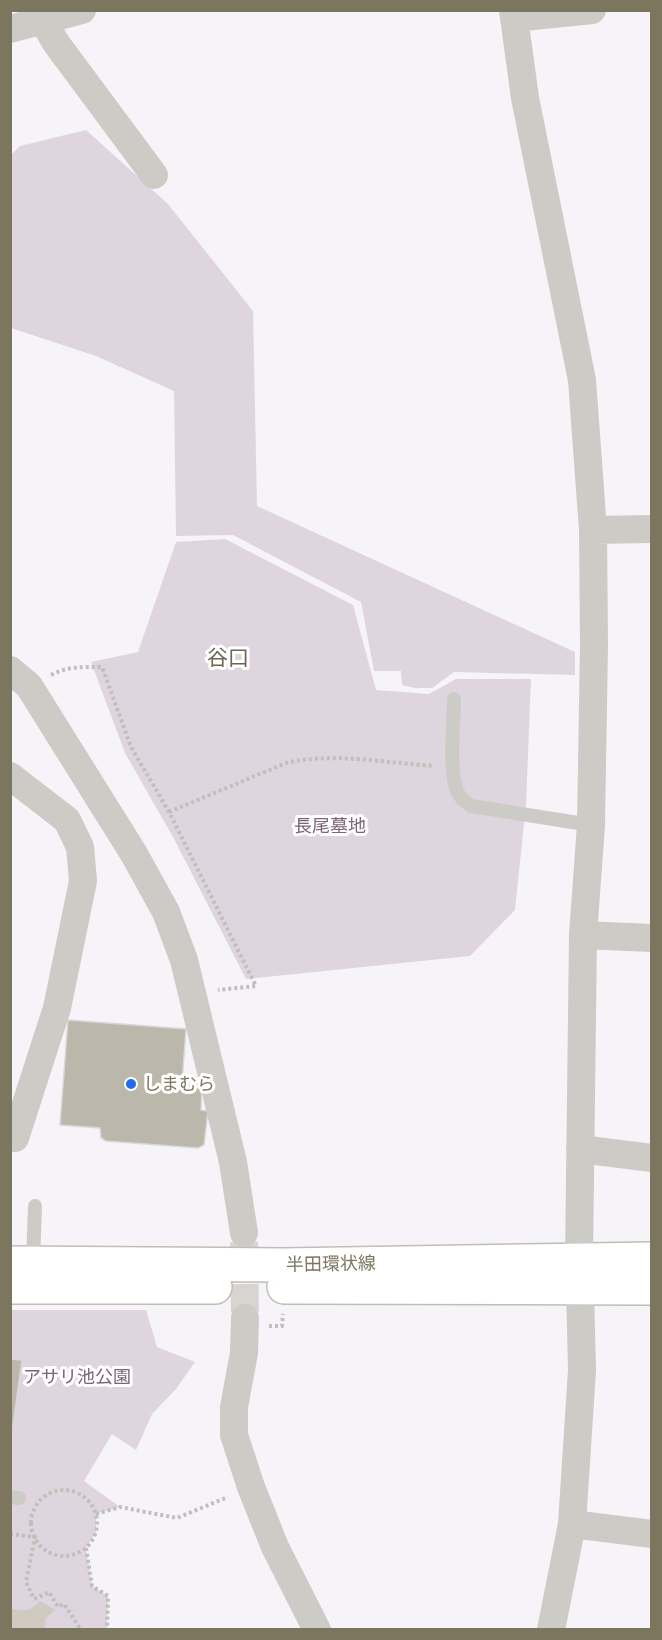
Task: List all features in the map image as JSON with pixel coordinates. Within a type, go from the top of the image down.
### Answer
[{"type":"main road","name":"半田環状線","points":[[10,1287],[579,1273],[651,1259]]},
{"type":"main road","name":"半田環状線","points":[[22,1263],[283,1265],[579,1273],[651,1288]]},
{"type":"street","points":[[10,29],[40,15],[82,10]]},
{"type":"street","points":[[551,1629],[572,1524],[582,1370],[579,1273],[580,1149],[583,935],[591,825],[594,645],[592,530],[582,380],[525,98],[514,14],[592,10]]},
{"type":"street","points":[[40,15],[56,43],[154,175]]},
{"type":"street","points":[[592,530],[651,529]]},
{"type":"street","points":[[20,678],[134,854],[166,912],[184,960],[192,992],[233,1162],[244,1233]]},
{"type":"street","points":[[10,776],[67,820],[80,847],[83,881],[57,1008],[15,1138]]},
{"type":"street","points":[[583,935],[651,938]]},
{"type":"street","points":[[580,1149],[651,1158]]},
{"type":"street","points":[[245,1318],[244,1353],[236,1390],[234,1435],[251,1487],[275,1547],[317,1629]]},
{"type":"street","points":[[572,1524],[651,1534]]},
{"type":"lane","points":[[454,699],[453,768],[456,791],[462,800],[471,806],[591,825]]},
{"type":"lane","points":[[22,1263],[35,1206]]},
{"type":"path","points":[[20,678],[76,666],[102,667],[131,747],[169,812],[256,986],[192,992]]},
{"type":"path","points":[[169,812],[298,760],[349,759],[453,768]]},
{"type":"path","points":[[96,1514],[120,1507],[177,1518],[251,1487]]},
{"type":"path","points":[[56,1491],[76,1492],[92,1505],[96,1514],[96,1532],[86,1548],[68,1556],[58,1556],[40,1546],[32,1528],[34,1510],[47,1496],[56,1491]]},
{"type":"path","points":[[10,1534],[35,1537]]},
{"type":"path","points":[[35,1537],[26,1582],[34,1599],[49,1592],[58,1607],[64,1604],[81,1629]]},
{"type":"path","points":[[86,1548],[92,1586],[108,1596],[107,1629]]},
{"type":"green space","points":[[86,130],[168,204],[253,311],[257,506],[575,652],[575,675],[454,672],[432,688],[402,685],[401,671],[374,671],[361,602],[233,535],[176,536],[174,391],[96,356],[11,328],[11,155],[20,146]]},
{"type":"green space","name":"長尾墓地","points":[[225,539],[353,605],[376,690],[429,694],[456,679],[531,679],[526,805],[515,910],[470,956],[246,979],[173,837],[125,753],[91,662],[138,652],[176,542]]},
{"type":"green space","name":"アサリ池公園","points":[[10,1310],[146,1310],[157,1347],[195,1362],[176,1389],[152,1414],[136,1450],[112,1434],[84,1481],[120,1507],[96,1514],[96,1532],[86,1548],[92,1586],[108,1596],[107,1629],[11,1629]]},
{"type":"shaded area","points":[[40,1601],[55,1610],[46,1618],[44,1629],[11,1629],[11,1607],[17,1610],[28,1610]]},
{"type":"building","points":[[68,1020],[186,1029],[182,1083],[202,1084],[201,1110],[208,1111],[204,1145],[198,1148],[106,1141],[101,1138],[100,1128],[60,1125]]},
{"type":"building","points":[[10,1359],[22,1360],[11,1440],[10,1440]]},
{"type":"tunnel","points":[[244,1242],[245,1318]]},
{"type":"place","name":"しまむら","points":[[131,1084]]},
{"type":"district","name":"谷口","points":[[228,658]]}]
